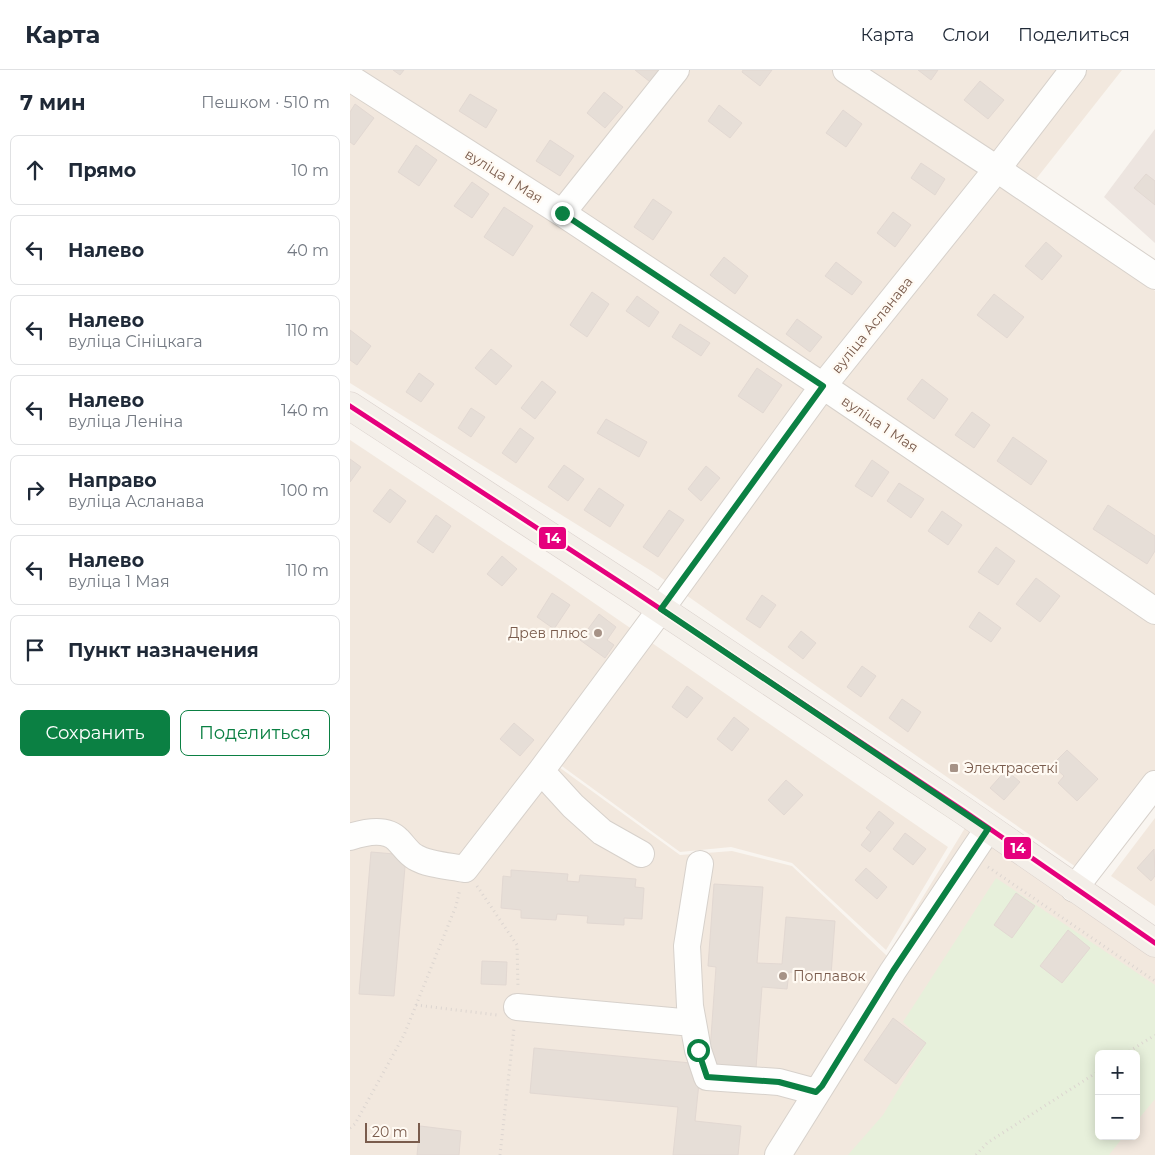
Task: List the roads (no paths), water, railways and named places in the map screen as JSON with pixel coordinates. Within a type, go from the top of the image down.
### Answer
[{"type":"main road","points":[[350,406],[661,609],[1155,943]]},
{"type":"street","points":[[562,213],[676,70]]},
{"type":"street","points":[[846,70],[1155,276]]},
{"type":"street","name":"вуліца Асланава","points":[[350,837],[363,832],[382,832],[395,837],[414,857],[437,864],[465,869],[661,609],[823,386],[997,169],[1073,70]]},
{"type":"street","name":"вуліца 1 Мая","points":[[350,78],[562,213],[823,386],[1155,611]]},
{"type":"street","points":[[541,770],[573,806],[602,832],[641,854]]},
{"type":"street","points":[[1074,889],[1155,784]]},
{"type":"street","points":[[778,1155],[893,971],[988,829]]},
{"type":"street","points":[[700,864],[687,946],[690,1006],[698,1050],[707,1077],[779,1082],[816,1092]]},
{"type":"street","points":[[507,1011],[693,1023]]},
{"type":"place","name":"Древ плюс","points":[[598,633]]},
{"type":"place","name":"Электрасеткі","points":[[954,768]]},
{"type":"place","name":"Поплавок","points":[[783,976]]}]
